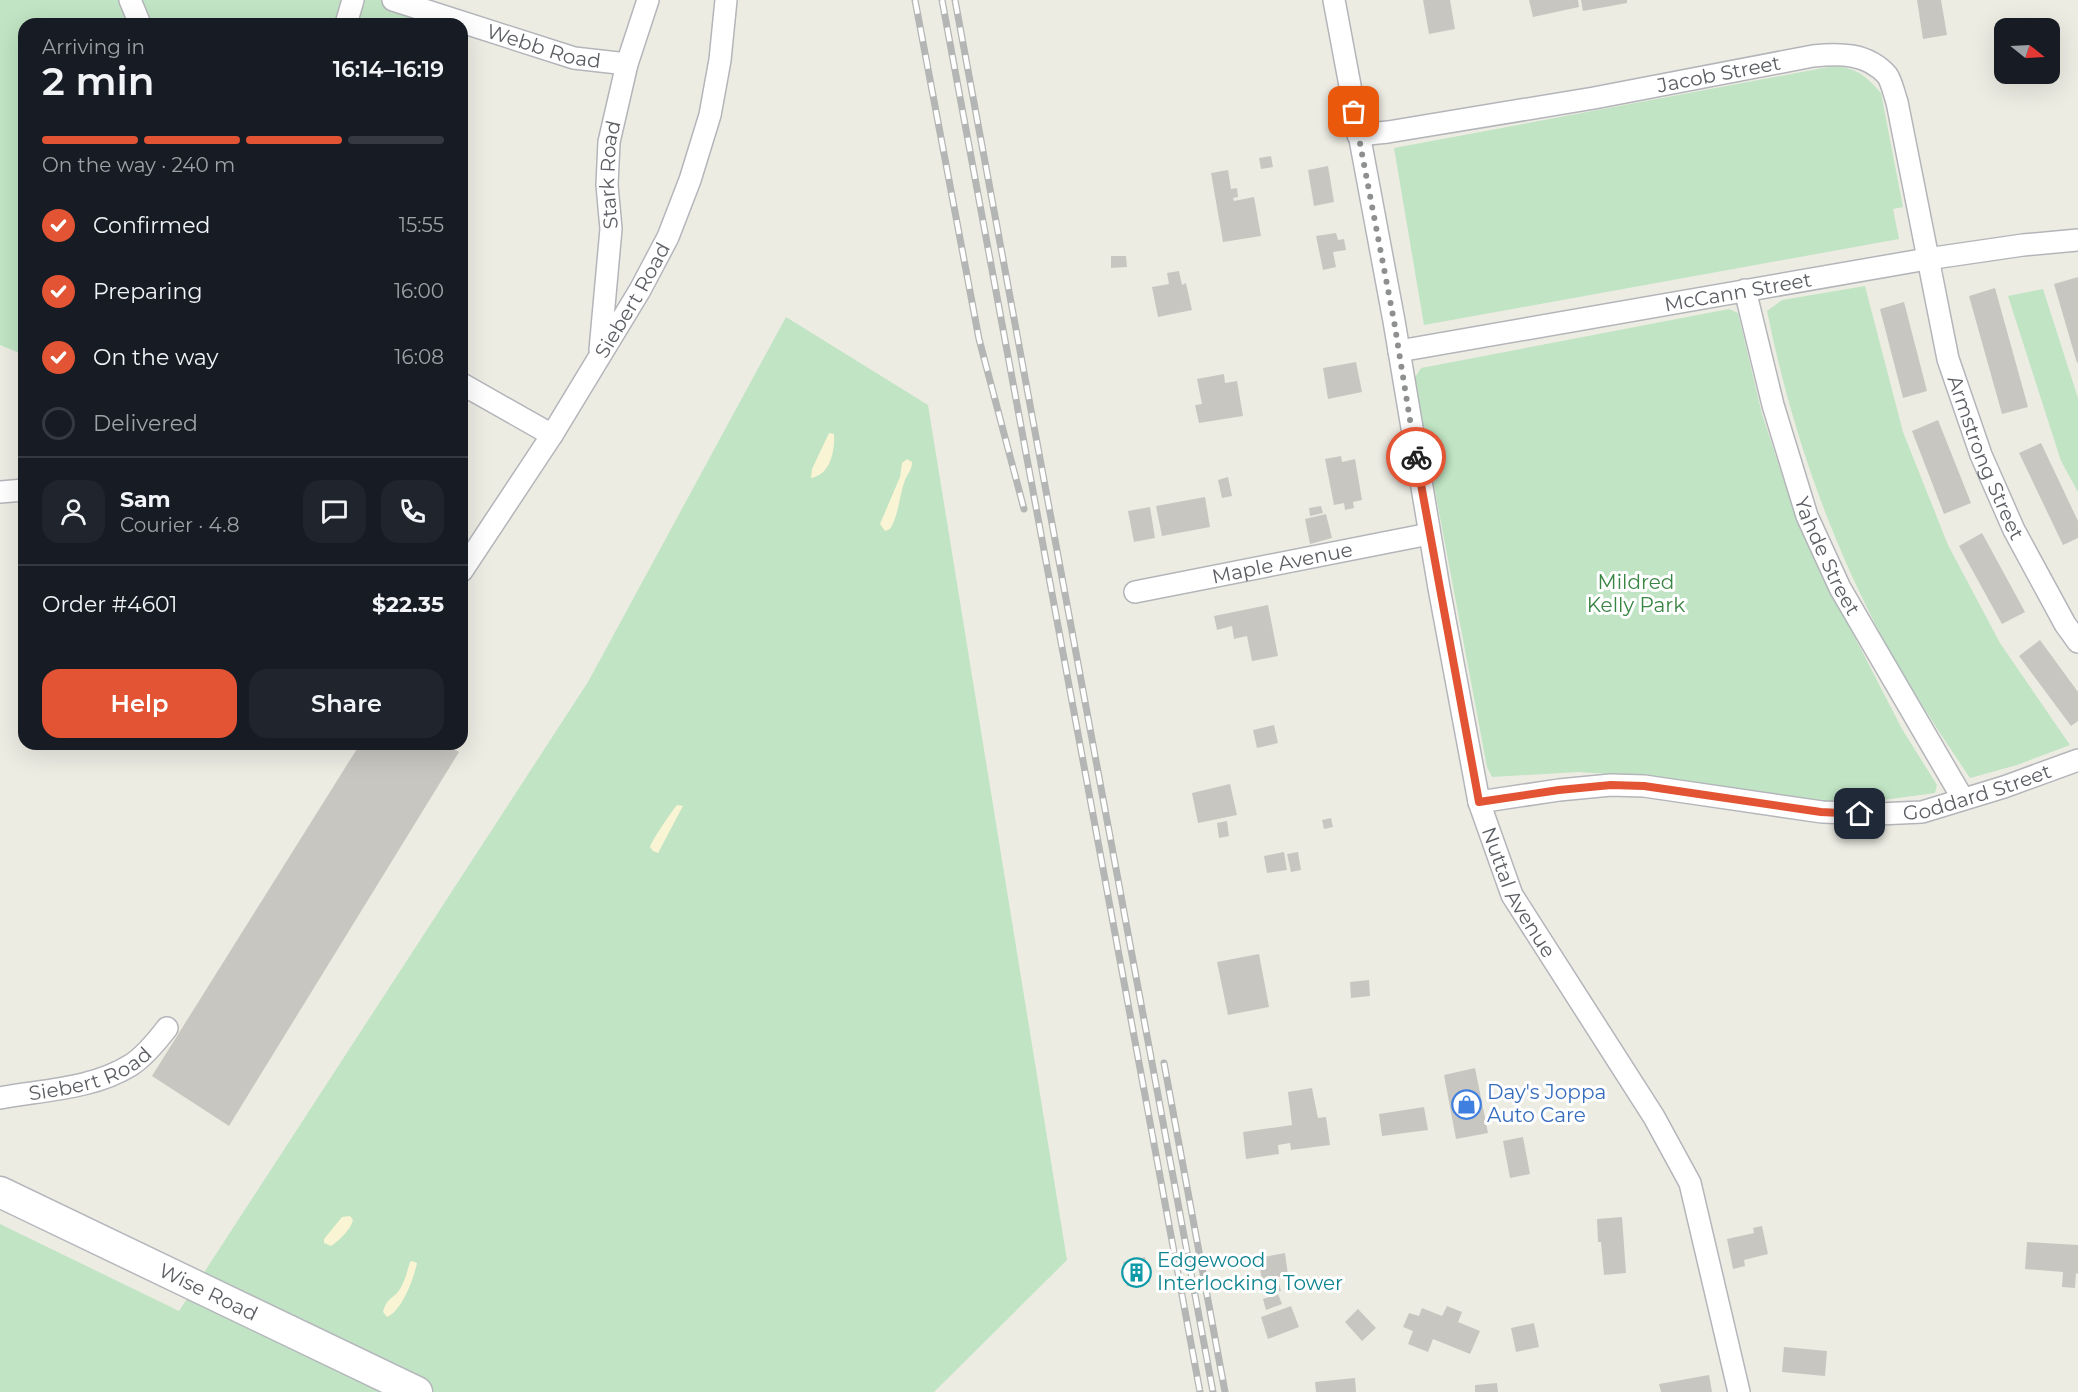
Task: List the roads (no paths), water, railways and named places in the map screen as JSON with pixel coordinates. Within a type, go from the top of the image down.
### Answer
[{"type":"street","points":[[130,0],[138,18]]},
{"type":"street","points":[[348,18],[353,0]]},
{"type":"street","name":"Webb Road","points":[[393,0],[449,18]]},
{"type":"street","name":"Stark Road","points":[[600,357],[611,229],[607,185],[609,142],[627,64],[648,0]]},
{"type":"street","name":"Siebert Road","points":[[468,562],[552,435],[640,290],[668,237],[690,180],[710,115],[720,60],[726,0]]},
{"type":"street","name":"Nuttal Avenue","points":[[1334,0],[1479,802],[1512,895],[1654,1117],[1690,1183],[1739,1392]]},
{"type":"street","name":"Webb Road","points":[[468,24],[562,54],[598,62],[627,64]]},
{"type":"street","name":"Jacob Street","points":[[1358,135],[1594,98],[1813,56],[1834,53],[1855,55],[1874,64],[1888,77],[1894,93],[1927,259]]},
{"type":"street","name":"McCann Street","points":[[1399,351],[1927,259],[2023,245],[2078,240]]},
{"type":"street","name":"Armstrong Street","points":[[1927,259],[1948,359],[1981,455],[2014,530],[2065,624],[2078,642]]},
{"type":"street","name":"Yahde Street","points":[[1745,290],[1773,405],[1807,516],[1840,588],[1963,799]]},
{"type":"street","points":[[468,387],[552,435]]},
{"type":"street","points":[[0,492],[18,490]]},
{"type":"street","name":"Maple Avenue","points":[[1134,592],[1430,534]]},
{"type":"street","name":"Goddard Street","points":[[1479,802],[1611,785],[1675,789],[1821,812],[1879,814],[1922,812],[2078,760]]},
{"type":"street","name":"Siebert Road","points":[[0,1098],[101,1080],[132,1065],[167,1028]]},
{"type":"street","name":"Wise Road","points":[[0,1192],[417,1392]]},
{"type":"railway","points":[[915,0],[979,339],[1024,509]]},
{"type":"railway","points":[[942,0],[1200,1392]]},
{"type":"railway","points":[[955,0],[1213,1392]]},
{"type":"railway","points":[[1164,1063],[1225,1392]]},
{"type":"place","name":"Day's Joppa Auto Care","points":[[1466,1104]]},
{"type":"place","name":"Edgewood Interlocking Tower","points":[[1136,1272]]},
{"type":"park label","name":"Mildred Kelly Park","points":[[1636,594]]}]
